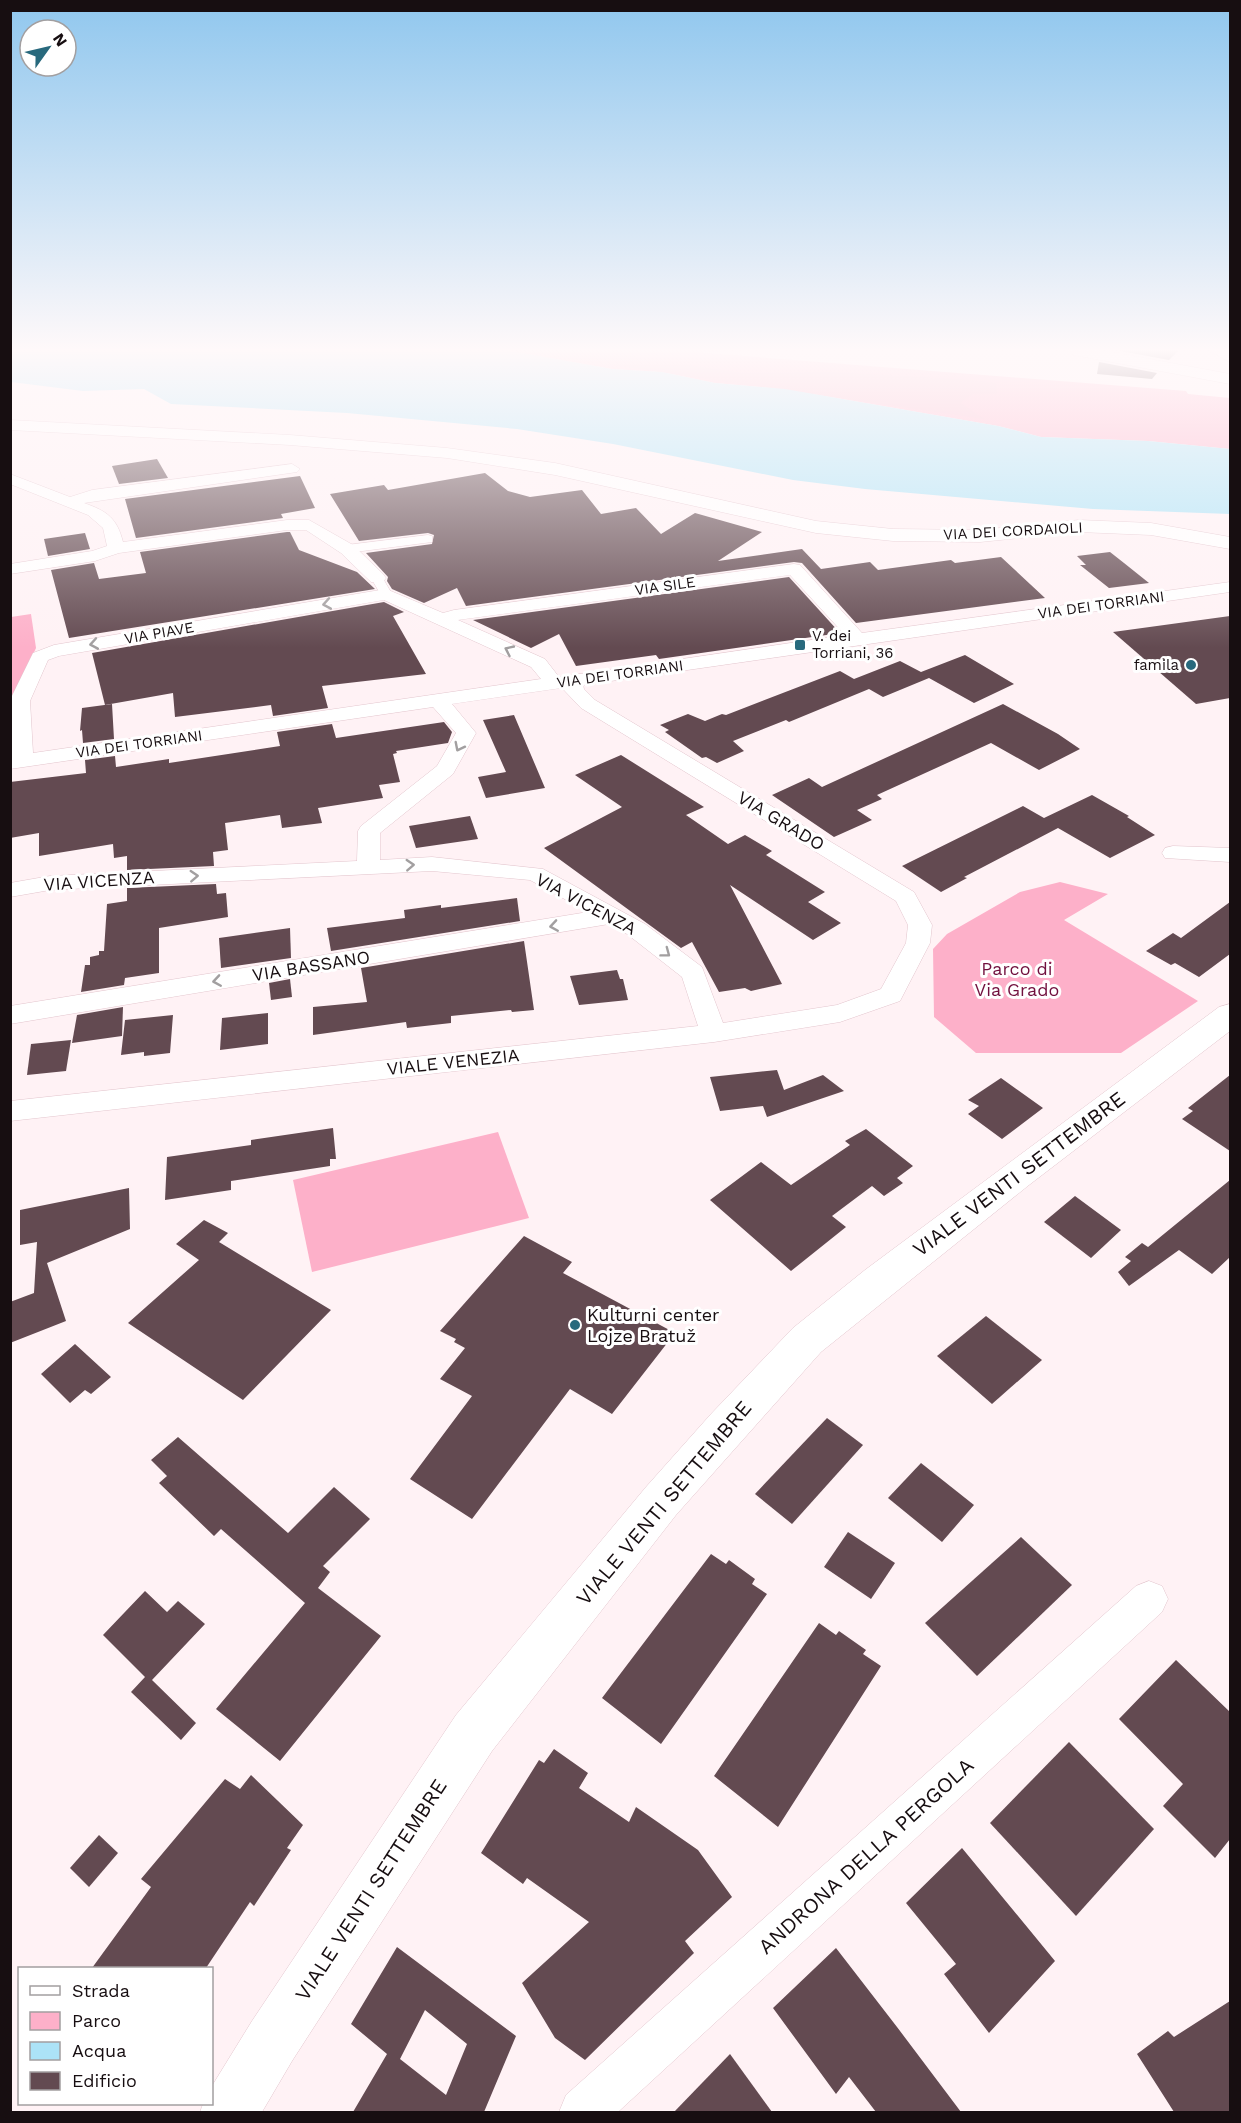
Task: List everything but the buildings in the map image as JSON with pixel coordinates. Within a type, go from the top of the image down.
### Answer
[{"type":"street","name":"VIA DEI CORDAIOLI","points":[[400,449],[447,453],[555,469],[816,527],[882,534],[980,536],[1079,526],[1151,529],[1230,543]]},
{"type":"street","points":[[70,502],[92,495],[292,469]]},
{"type":"street","points":[[10,478],[105,519],[111,526],[116,548]]},
{"type":"street","points":[[10,569],[95,556],[116,548],[287,525],[309,525],[347,549],[382,586],[443,620],[538,663],[564,683]]},
{"type":"street","points":[[347,549],[428,539]]},
{"type":"street","name":"VIA SILE","points":[[443,620],[454,615],[794,569],[858,639]]},
{"type":"street","name":"VIA PIAVE","points":[[16,762],[20,701],[40,657],[54,651],[382,586]]},
{"type":"street","name":"VIA DEI TORRIANI","points":[[16,762],[1230,587]]},
{"type":"street","name":"VIA GRADO","points":[[564,683],[588,704],[906,897],[920,926],[918,943],[891,995]]},
{"type":"street","points":[[368,867],[369,831],[446,770],[466,733],[438,700]]},
{"type":"street","points":[[1173,853],[1230,855]]},
{"type":"street","name":"VIA VICENZA","points":[[10,890],[50,883],[432,864],[535,874],[636,929],[693,973],[714,1033]]},
{"type":"street","name":"VIA BASSANO","points":[[10,1015],[612,916]]},
{"type":"street","name":"VIALE VENEZIA","points":[[10,1111],[714,1033],[840,1013],[891,995]]},
{"type":"street","name":"VIALE VENTI SETTEMBRE","points":[[229,2112],[272,2041],[474,1733],[661,1501],[726,1427],[807,1340],[879,1281],[1230,1015]]},
{"type":"street","name":"ANDRONA DELLA PERGOLA","points":[[583,2112],[1149,1599]]},
{"type":"green space","points":[[31,614],[36,648],[11,703],[11,617]]},
{"type":"green space","name":"Parco di Via Grado","points":[[1060,882],[1108,894],[1064,920],[1198,1001],[1121,1053],[976,1053],[934,1017],[933,949],[947,934],[1020,892]]},
{"type":"green space","points":[[498,1132],[529,1218],[312,1272],[293,1180]]},
{"type":"water","points":[[638,449],[1230,449],[1230,514],[1093,509],[865,489],[793,480]]},
{"type":"place","name":"V. dei Torriani, 36","points":[[800,645]]},
{"type":"place","name":"famila","points":[[1191,665]]},
{"type":"place","name":"Kulturni center Lojze Bratuž","points":[[575,1325]]}]
